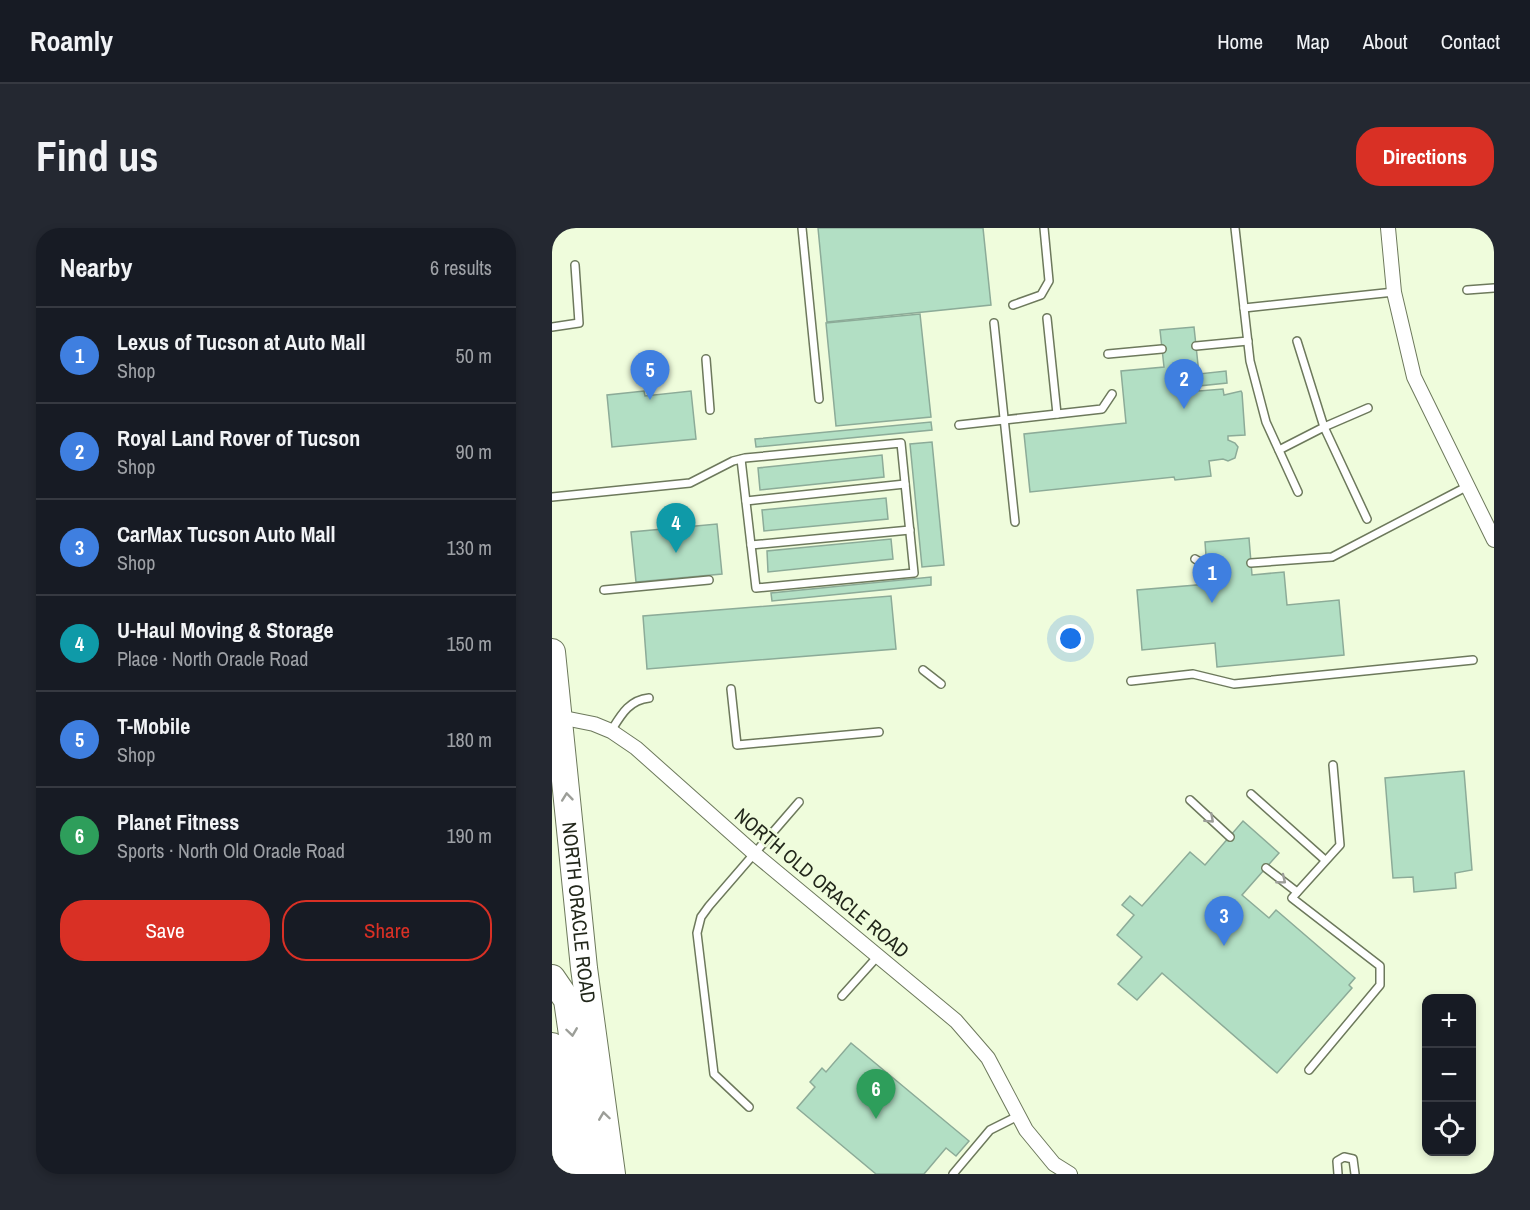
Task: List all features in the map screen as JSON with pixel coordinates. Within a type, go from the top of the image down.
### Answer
[{"type":"highway","name":"NORTH ORACLE ROAD","points":[[552,652],[556,716],[584,968],[612,1174]]},
{"type":"highway","points":[[552,978],[567,1000],[592,1174]]},
{"type":"highway","points":[[552,1046],[567,1174]]},
{"type":"street","points":[[1388,228],[1394,292],[1413,377],[1494,540]]},
{"type":"street","name":"NORTH OLD ORACLE ROAD","points":[[556,716],[594,724],[611,731],[636,748],[755,854],[956,1021],[988,1058],[1026,1130],[1054,1164],[1070,1174]]},
{"type":"lane","points":[[802,228],[819,399]]},
{"type":"lane","points":[[1013,305],[1041,296],[1048,281],[1044,228]]},
{"type":"lane","points":[[1235,228],[1250,362],[1266,422],[1298,492]]},
{"type":"lane","points":[[552,327],[579,323],[575,265]]},
{"type":"lane","points":[[1467,290],[1494,288]]},
{"type":"lane","points":[[1244,308],[1394,292]]},
{"type":"lane","points":[[1047,318],[1057,414]]},
{"type":"lane","points":[[994,323],[1015,522]]},
{"type":"lane","points":[[1297,340],[1324,427],[1367,519]]},
{"type":"lane","points":[[1196,346],[1248,341]]},
{"type":"lane","points":[[1108,354],[1162,349]]},
{"type":"lane","points":[[706,359],[710,410]]},
{"type":"lane","points":[[959,425],[1102,409],[1112,394]]},
{"type":"lane","points":[[1279,450],[1368,408]]},
{"type":"lane","points":[[552,497],[690,483],[741,459],[901,443],[914,573],[756,588],[741,459]]},
{"type":"lane","points":[[746,501],[905,484]]},
{"type":"lane","points":[[1251,562],[1332,557],[1468,486]]},
{"type":"lane","points":[[751,545],[910,530]]},
{"type":"lane","points":[[1195,559],[1207,566]]},
{"type":"lane","points":[[604,590],[710,580]]},
{"type":"lane","points":[[1131,681],[1193,674],[1234,684],[1473,660]]},
{"type":"lane","points":[[923,670],[942,684]]},
{"type":"lane","points":[[731,690],[737,745],[879,732]]},
{"type":"lane","points":[[611,731],[627,707],[640,699],[649,698]]},
{"type":"lane","points":[[1309,1070],[1380,985],[1380,966],[1293,898],[1340,845],[1333,765]]},
{"type":"lane","points":[[1251,794],[1325,860]]},
{"type":"lane","points":[[1190,800],[1230,837]]},
{"type":"lane","points":[[749,1107],[714,1074],[697,933],[701,916],[799,802]]},
{"type":"lane","points":[[1266,868],[1297,892]]},
{"type":"lane","points":[[842,996],[878,956]]},
{"type":"lane","points":[[953,1174],[990,1130],[1018,1116]]},
{"type":"lane","points":[[1338,1174],[1337,1161],[1344,1157],[1353,1159],[1355,1174]]},
{"type":"building","points":[[818,228],[983,228],[991,305],[827,322]]},
{"type":"building","points":[[920,314],[931,417],[836,426],[826,323]]},
{"type":"building","points":[[1194,327],[1199,374],[1226,371],[1227,383],[1199,386],[1199,391],[1223,389],[1224,395],[1241,391],[1242,393],[1245,435],[1228,436],[1228,440],[1238,447],[1235,458],[1228,461],[1223,459],[1209,461],[1211,476],[1175,480],[1174,477],[1030,492],[1024,434],[1126,423],[1121,371],[1164,367],[1160,330]]},
{"type":"building","points":[[644,391],[645,396],[691,391],[696,439],[612,447],[607,395]]},
{"type":"building","points":[[931,422],[932,430],[756,447],[755,439]]},
{"type":"building","points":[[932,442],[944,565],[922,567],[910,444]]},
{"type":"building","points":[[882,455],[884,477],[760,490],[758,468]]},
{"type":"building","points":[[886,498],[888,519],[764,531],[762,510]]},
{"type":"building","points":[[717,524],[722,574],[636,582],[631,532]]},
{"type":"building","points":[[1249,538],[1252,575],[1284,572],[1287,605],[1339,600],[1344,655],[1217,667],[1215,643],[1142,650],[1137,590],[1208,584],[1205,542]]},
{"type":"building","points":[[891,539],[893,559],[768,572],[767,551]]},
{"type":"building","points":[[931,577],[931,585],[772,601],[771,593]]},
{"type":"building","points":[[891,596],[896,649],[647,669],[643,616]]},
{"type":"building","points":[[1464,771],[1472,870],[1455,873],[1456,888],[1414,892],[1413,877],[1393,878],[1385,778]]},
{"type":"building","points":[[1243,821],[1279,853],[1242,895],[1269,918],[1276,910],[1355,978],[1349,985],[1352,988],[1277,1073],[1162,973],[1137,1000],[1118,984],[1142,957],[1117,935],[1134,915],[1122,905],[1130,896],[1142,906],[1190,852],[1205,865]]},
{"type":"building","points":[[851,1043],[969,1141],[956,1156],[946,1148],[924,1174],[876,1174],[797,1108],[815,1087],[810,1082],[822,1068],[826,1072]]},
{"type":"place","name":"T-Mobile","points":[[650,400]]},
{"type":"place","name":"Royal Land Rover of Tucson","points":[[1184,409]]},
{"type":"place","name":"U-Haul Moving & Storage","points":[[676,553]]},
{"type":"place","name":"Lexus of Tucson at Auto Mall","points":[[1212,603]]},
{"type":"place","name":"CarMax Tucson Auto Mall","points":[[1224,946]]},
{"type":"place","name":"Planet Fitness","points":[[876,1119]]}]
